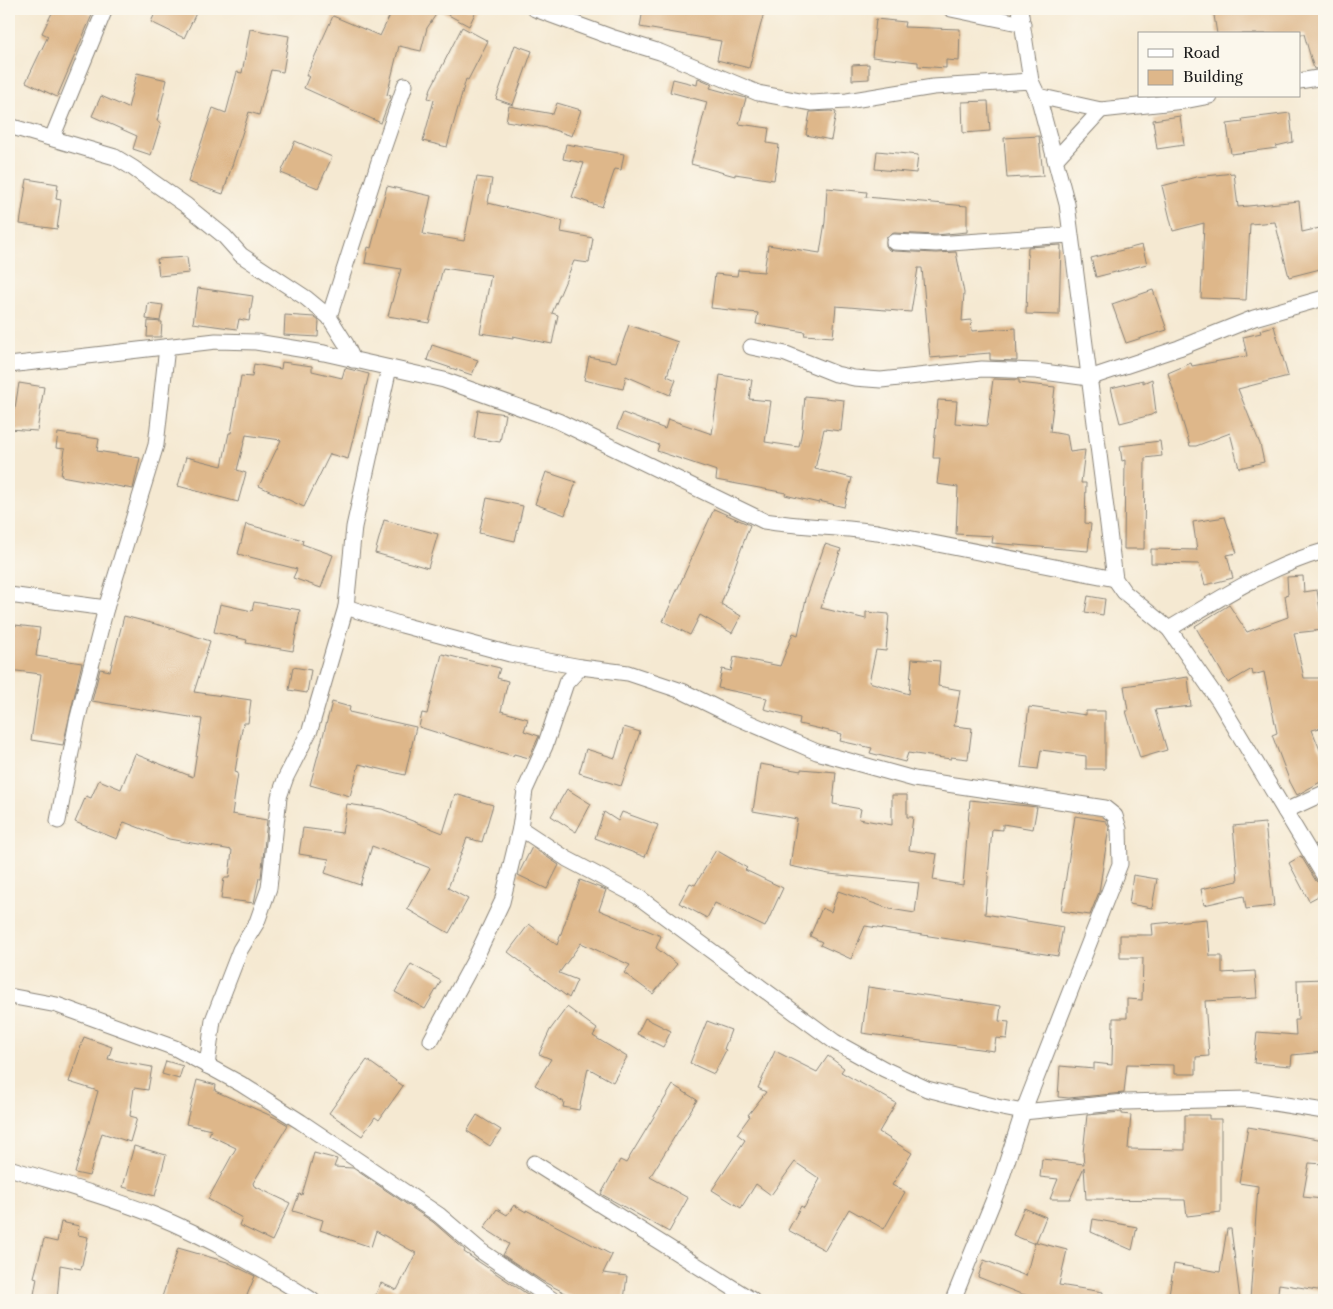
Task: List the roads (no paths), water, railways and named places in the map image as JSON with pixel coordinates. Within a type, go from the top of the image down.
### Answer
[{"type":"street","points":[[52,138],[105,9]]},
{"type":"street","points":[[535,9],[614,38],[660,52],[758,93],[811,103],[847,101],[933,87],[1031,81]]},
{"type":"street","points":[[950,9],[1023,24]]},
{"type":"street","points":[[1020,9],[1031,81],[1038,96],[1066,204],[1115,578],[1124,592],[1170,629],[1219,701],[1324,876]]},
{"type":"street","points":[[1300,81],[1324,76]]},
{"type":"street","points":[[329,317],[405,85]]},
{"type":"street","points":[[1038,96],[1101,110],[1200,98]]},
{"type":"street","points":[[1055,160],[1101,110]]},
{"type":"street","points":[[9,126],[115,157],[187,206],[224,236],[242,255],[306,298],[329,317],[346,344],[353,360]]},
{"type":"street","points":[[894,242],[936,244],[1070,236]]},
{"type":"street","points":[[751,347],[786,354],[836,374],[854,378],[881,380],[982,369],[1036,371],[1089,378],[1179,348],[1254,318],[1324,298]]},
{"type":"street","points":[[9,365],[216,341],[256,342],[324,353],[444,380],[558,422],[764,521],[878,532],[1115,578]]},
{"type":"street","points":[[58,821],[77,722],[106,608],[156,445],[167,346]]},
{"type":"street","points":[[207,1066],[213,1020],[240,950],[257,922],[269,888],[279,797],[286,777],[310,730],[346,607],[354,527],[389,368]]},
{"type":"street","points":[[1170,629],[1226,596],[1292,561],[1324,552]]},
{"type":"street","points":[[9,594],[106,608]]},
{"type":"street","points":[[346,607],[402,625],[510,654],[581,667],[628,673],[682,691],[729,714],[818,752],[914,779],[1105,808],[1115,816],[1120,829],[1120,864],[1023,1112],[998,1189],[953,1300]]},
{"type":"street","points":[[549,661],[566,683]]},
{"type":"street","points":[[431,1040],[475,959],[502,902],[520,828],[526,790],[545,746],[566,683],[581,667]]},
{"type":"street","points":[[1285,811],[1324,793]]},
{"type":"street","points":[[520,828],[567,859],[637,896],[835,1042],[884,1069],[927,1089],[1023,1112],[1125,1102],[1248,1100],[1324,1111]]},
{"type":"street","points":[[9,996],[57,1005],[175,1048],[241,1084],[439,1215],[481,1251],[553,1300]]},
{"type":"street","points":[[534,1163],[752,1300]]},
{"type":"street","points":[[9,1168],[102,1196],[154,1215],[212,1240],[312,1300]]}]
